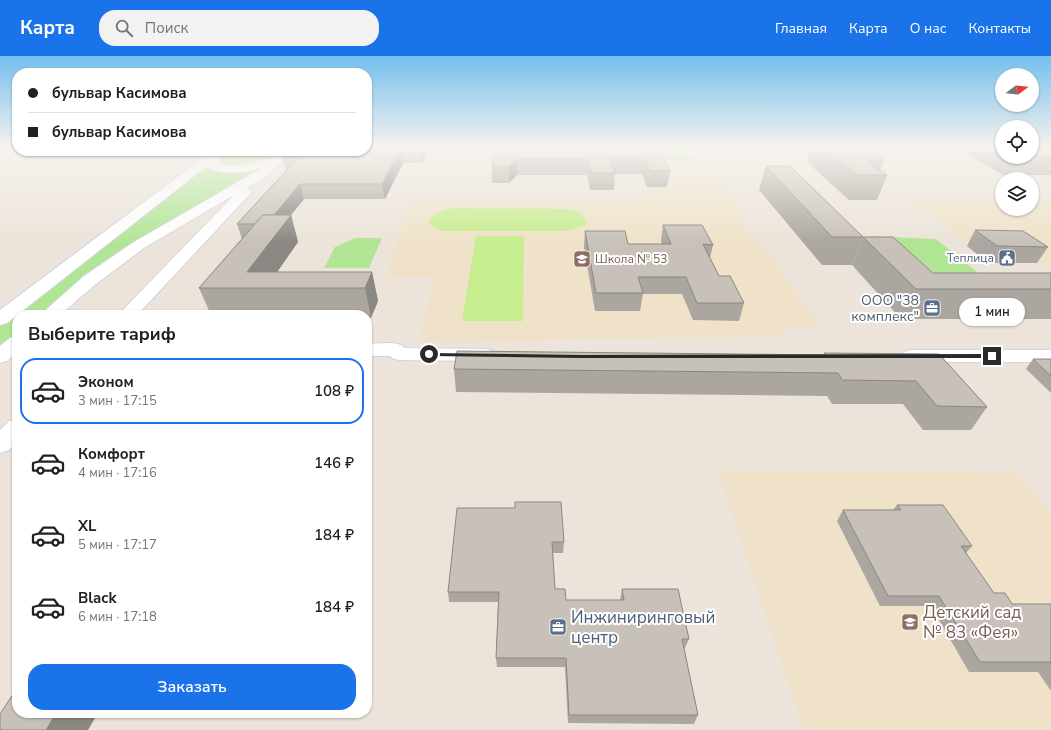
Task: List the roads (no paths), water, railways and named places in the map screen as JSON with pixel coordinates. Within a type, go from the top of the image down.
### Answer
[{"type":"street","points":[[0,319],[182,179]]},
{"type":"street","points":[[55,310],[90,280],[139,245],[251,179]]},
{"type":"street","points":[[132,310],[258,179]]},
{"type":"street","points":[[0,357],[12,346]]},
{"type":"street","points":[[372,350],[396,350],[399,354],[502,355]]},
{"type":"street","points":[[896,356],[1051,356]]},
{"type":"street","points":[[0,444],[12,432]]},
{"type":"place","name":"Теплица","points":[[1007,258]]},
{"type":"place","name":"Школа № 53","points":[[582,259]]},
{"type":"place","name":"ООО \"38 комплекс\"","points":[[932,308]]},
{"type":"place","name":"Детский сад № 83 «Фея»","points":[[910,622]]},
{"type":"place","name":"Инжиниринговый центр","points":[[558,627]]}]
